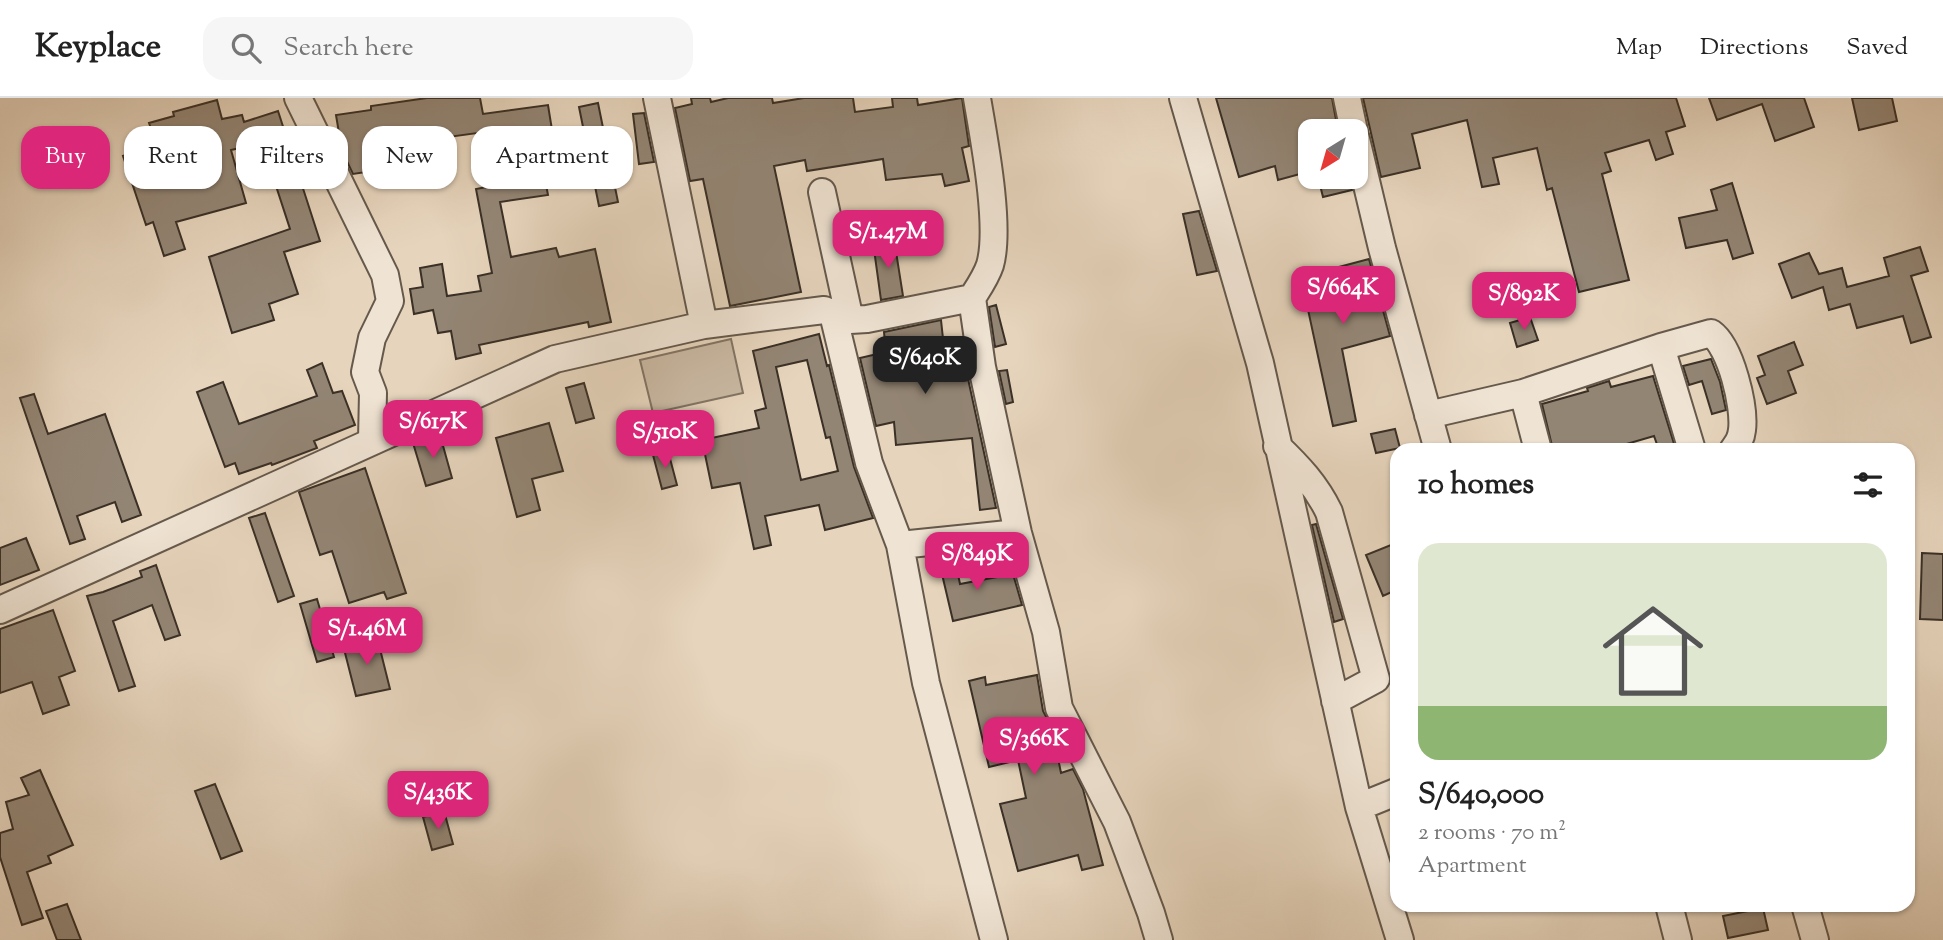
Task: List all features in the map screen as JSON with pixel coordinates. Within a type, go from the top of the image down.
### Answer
[{"type":"street","points":[[298,98],[385,275],[390,301],[372,338],[365,372],[373,393],[372,440]]},
{"type":"street","points":[[657,98],[704,325]]},
{"type":"street","points":[[977,98],[986,147],[993,227],[991,263],[972,298],[982,368],[1018,533],[1046,632],[1059,708],[1117,822],[1151,913],[1158,940]]},
{"type":"street","points":[[1183,98],[1260,363],[1359,807],[1390,908]]},
{"type":"street","points":[[1346,98],[1351,119]]},
{"type":"street","points":[[1368,189],[1436,443]]},
{"type":"street","points":[[822,192],[841,317],[869,463],[900,545],[926,683],[994,940]]},
{"type":"street","points":[[0,610],[555,359],[704,325],[824,310],[841,317],[867,319],[972,298]]},
{"type":"street","points":[[1428,415],[1523,393],[1711,333],[1722,345],[1730,363],[1742,409],[1743,428],[1738,443]]},
{"type":"street","points":[[1661,347],[1690,443]]},
{"type":"street","points":[[1523,393],[1536,443]]},
{"type":"street","points":[[1277,446],[1319,492],[1329,512],[1376,679],[1335,701]]},
{"type":"street","points":[[900,545],[1018,533]]},
{"type":"street","points":[[1359,807],[1390,794]]},
{"type":"street","points":[[1391,912],[1400,940]]},
{"type":"street","points":[[1671,912],[1678,940]]},
{"type":"street","points":[[1807,912],[1815,940]]},
{"type":"shaded area","points":[[731,339],[743,393],[653,413],[640,360]]},
{"type":"building","points":[[427,98],[480,98],[483,114],[548,105],[551,126],[471,126],[471,134],[457,136],[457,126],[362,126],[362,173],[353,174],[348,164],[348,126],[338,126],[336,115],[371,110],[371,106]]},
{"type":"building","points":[[691,98],[710,98],[711,102],[728,98],[772,98],[773,103],[804,98],[853,98],[855,112],[893,107],[892,98],[917,98],[918,105],[962,98],[969,146],[962,148],[969,181],[945,186],[942,174],[886,180],[883,159],[807,171],[805,160],[774,166],[801,292],[730,306],[703,179],[690,181],[675,108],[692,104]]},
{"type":"building","points":[[1216,98],[1332,98],[1336,119],[1298,119],[1298,175],[1278,180],[1275,166],[1239,177]]},
{"type":"building","points":[[1363,98],[1676,98],[1685,126],[1666,132],[1673,154],[1656,160],[1649,140],[1605,153],[1611,171],[1602,174],[1629,280],[1579,292],[1552,188],[1547,190],[1537,148],[1493,158],[1499,184],[1482,187],[1467,120],[1412,134],[1420,168],[1381,177]]},
{"type":"building","points":[[1709,98],[1804,98],[1814,127],[1775,141],[1762,104],[1717,120]]},
{"type":"building","points":[[1852,98],[1892,98],[1897,121],[1859,130]]},
{"type":"building","points":[[217,100],[222,119],[242,115],[244,122],[278,111],[283,126],[236,126],[236,149],[231,150],[236,168],[236,189],[242,189],[246,203],[176,222],[185,249],[164,256],[153,222],[146,225],[134,189],[222,189],[222,126],[150,126],[149,123],[174,116],[173,112]]},
{"type":"building","points":[[598,103],[603,126],[583,126],[579,107]]},
{"type":"building","points":[[644,113],[654,162],[639,164],[633,114]]},
{"type":"building","points":[[1732,183],[1753,253],[1733,259],[1727,240],[1686,248],[1679,218],[1717,210],[1711,190]]},
{"type":"building","points":[[277,189],[303,189],[320,241],[284,252],[298,294],[269,304],[274,320],[232,333],[209,257],[290,229]]},
{"type":"building","points":[[476,189],[547,189],[548,195],[500,202],[511,257],[556,248],[559,257],[595,249],[611,322],[589,327],[588,322],[479,345],[481,353],[456,359],[451,331],[438,333],[433,310],[414,314],[410,289],[423,287],[420,268],[442,264],[447,296],[481,291],[478,276],[492,273]]},
{"type":"building","points":[[596,189],[615,189],[618,202],[599,206]]},
{"type":"building","points":[[1321,189],[1352,189],[1352,190],[1323,197]]},
{"type":"building","points":[[1199,211],[1217,271],[1197,275],[1183,214]]},
{"type":"building","points":[[894,239],[903,296],[881,300],[873,242]]},
{"type":"building","points":[[1920,247],[1928,271],[1911,276],[1931,337],[1911,343],[1903,316],[1857,328],[1850,304],[1829,310],[1823,287],[1792,298],[1779,264],[1809,253],[1819,274],[1842,268],[1847,287],[1889,276],[1884,258]]},
{"type":"building","points":[[1369,259],[1390,336],[1342,349],[1356,421],[1333,426],[1301,277]]},
{"type":"building","points":[[996,305],[1006,344],[995,347],[989,307]]},
{"type":"building","points":[[1530,317],[1538,340],[1517,347],[1510,323]]},
{"type":"building","points":[[941,320],[947,376],[967,374],[996,508],[980,510],[972,438],[896,445],[894,422],[876,426],[860,358],[886,352],[884,332]]},
{"type":"building","points":[[819,334],[854,467],[873,518],[825,530],[819,505],[765,516],[771,545],[754,549],[740,483],[712,488],[702,440],[759,428],[755,411],[766,408],[753,351]],"holes":[[[807,360],[826,438],[830,437],[838,471],[801,480],[776,367]]]},
{"type":"building","points":[[1794,342],[1803,365],[1788,371],[1796,393],[1767,404],[1757,378],[1765,375],[1758,356]]},
{"type":"building","points":[[1711,359],[1720,382],[1726,410],[1712,414],[1702,381],[1689,385],[1683,366]]},
{"type":"building","points":[[322,363],[333,393],[342,391],[355,425],[314,441],[317,448],[272,465],[271,463],[239,474],[235,463],[225,467],[197,392],[223,382],[239,424],[317,396],[307,370]]},
{"type":"building","points":[[1007,370],[1013,402],[1006,404],[999,371]]},
{"type":"building","points":[[1653,376],[1674,443],[1656,443],[1654,436],[1630,443],[1551,443],[1542,404],[1588,391],[1587,388],[1609,381],[1611,387]]},
{"type":"building","points":[[584,383],[594,418],[576,423],[566,388]]},
{"type":"building","points":[[34,394],[48,434],[105,414],[141,515],[122,522],[115,502],[77,516],[85,539],[70,544],[20,398]]},
{"type":"building","points":[[549,423],[563,471],[532,479],[540,510],[517,517],[496,438]]},
{"type":"building","points":[[1395,429],[1399,443],[1390,443],[1390,450],[1376,453],[1371,434]]},
{"type":"building","points":[[440,435],[452,478],[426,486],[413,443]]},
{"type":"building","points":[[668,451],[677,485],[662,489],[653,455]]},
{"type":"building","points":[[365,468],[406,593],[387,599],[384,592],[349,603],[332,551],[320,555],[299,492]]},
{"type":"building","points":[[265,513],[294,596],[278,602],[249,518]]},
{"type":"building","points":[[1316,524],[1343,619],[1334,622],[1312,525]]},
{"type":"building","points":[[26,538],[39,570],[0,585],[0,548]]},
{"type":"building","points":[[1390,545],[1390,593],[1383,596],[1366,555]]},
{"type":"building","points":[[1922,553],[1943,554],[1943,620],[1920,619]]},
{"type":"building","points":[[954,555],[960,584],[1013,574],[1022,605],[953,621],[938,557]]},
{"type":"building","points":[[156,565],[180,635],[165,640],[152,605],[113,621],[135,686],[119,691],[87,596],[142,577],[140,571]]},
{"type":"building","points":[[317,599],[334,657],[317,662],[300,604]]},
{"type":"building","points":[[53,610],[75,671],[59,677],[69,705],[43,714],[32,682],[0,693],[0,629]]},
{"type":"building","points":[[377,637],[390,689],[356,696],[343,645]]},
{"type":"building","points":[[1037,675],[1043,711],[1052,728],[1061,773],[1073,769],[1083,789],[1103,865],[1082,870],[1078,855],[1018,871],[1000,804],[1026,798],[1018,760],[989,767],[969,681],[985,677],[986,685]]},
{"type":"building","points":[[40,770],[73,845],[48,856],[51,863],[27,872],[43,918],[22,925],[0,857],[0,833],[13,829],[6,802],[29,795],[21,778]]},
{"type":"building","points":[[215,784],[242,851],[221,859],[195,791]]},
{"type":"building","points":[[444,811],[453,844],[432,850],[423,817]]},
{"type":"building","points":[[67,904],[81,940],[57,940],[46,911]]},
{"type":"building","points":[[1764,912],[1768,930],[1728,938],[1723,916]]}]
